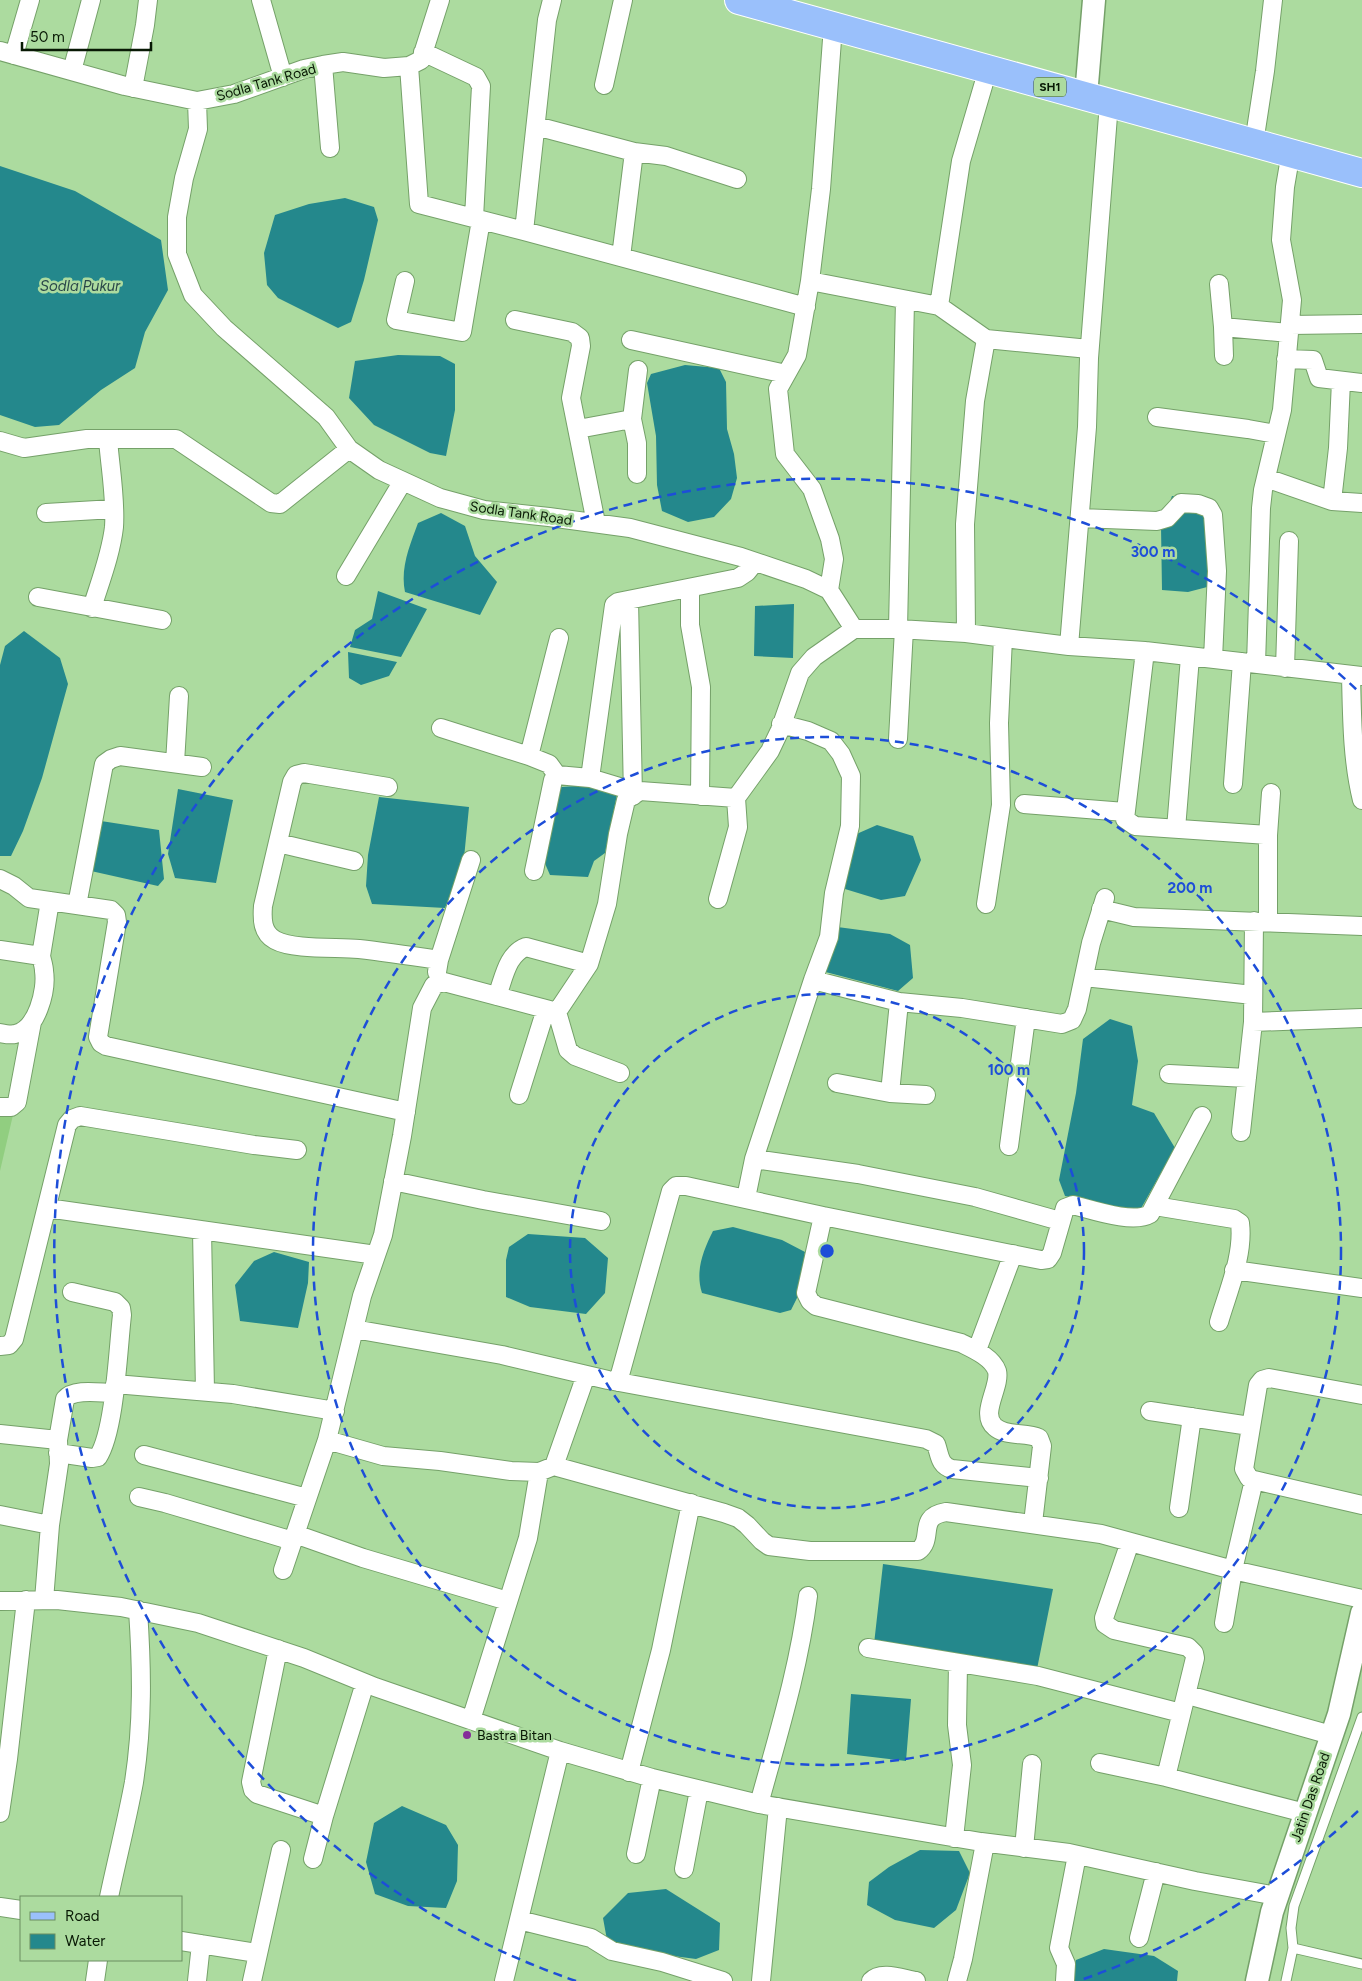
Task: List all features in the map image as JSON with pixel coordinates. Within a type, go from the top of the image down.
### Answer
[{"type":"main road","name":"SH1","points":[[738,0],[766,4],[832,26],[1362,173]]},
{"type":"street","points":[[7,53],[30,0]]},
{"type":"street","points":[[72,72],[91,0]]},
{"type":"street","points":[[133,88],[148,0]]},
{"type":"street","points":[[261,0],[283,77]]},
{"type":"street","points":[[440,0],[421,60],[409,66],[420,204],[806,307]]},
{"type":"street","points":[[524,231],[547,20],[552,0]]},
{"type":"street","points":[[604,85],[623,0]]},
{"type":"street","points":[[1070,646],[1087,427],[1098,100],[1094,0]]},
{"type":"street","points":[[1254,143],[1273,0]]},
{"type":"street","points":[[832,26],[821,189],[810,281],[797,355],[778,388],[785,454],[812,489],[822,514],[834,560],[829,590],[854,629]]},
{"type":"street","points":[[405,281],[396,320],[462,332],[477,219],[481,86],[480,81],[476,77],[423,52]]},
{"type":"street","name":"Sodla Tank Road","points":[[7,53],[133,88],[197,101],[234,94],[304,69],[343,62],[384,68],[409,66]]},
{"type":"street","points":[[323,66],[330,148]]},
{"type":"street","points":[[939,306],[961,161],[988,69]]},
{"type":"street","name":"Sodla Tank Road","points":[[197,101],[198,129],[184,178],[177,217],[177,254],[193,295],[224,328],[326,417],[349,449],[379,470],[440,498],[484,510],[630,528],[755,562],[806,579],[829,590]]},
{"type":"street","points":[[536,126],[634,152],[666,156],[737,179]]},
{"type":"street","points":[[621,257],[634,152]]},
{"type":"street","points":[[1233,784],[1249,663],[1261,508],[1282,410],[1292,300],[1281,240],[1285,187],[1291,152]]},
{"type":"street","points":[[810,281],[939,306],[986,339],[1089,349]]},
{"type":"street","points":[[1219,284],[1224,356]]},
{"type":"street","points":[[898,739],[904,300]]},
{"type":"street","points":[[515,320],[572,332],[580,338],[582,346],[571,398],[596,524]]},
{"type":"street","points":[[1223,327],[1289,329],[1362,324]]},
{"type":"street","points":[[966,633],[965,524],[975,401],[986,339]]},
{"type":"street","points":[[631,340],[786,374]]},
{"type":"street","points":[[1286,359],[1313,360],[1319,378],[1362,384]]},
{"type":"street","points":[[637,474],[637,443],[632,419],[638,370]]},
{"type":"street","points":[[1332,501],[1338,448],[1341,381]]},
{"type":"street","points":[[1157,417],[1248,428],[1276,434]]},
{"type":"street","points":[[578,429],[632,419]]},
{"type":"street","points":[[0,441],[24,448],[87,439],[176,439],[271,503],[276,504],[280,504],[349,449]]},
{"type":"street","points":[[92,608],[109,552],[114,528],[108,439]]},
{"type":"street","points":[[1266,478],[1332,501],[1362,503]]},
{"type":"street","points":[[346,576],[403,481]]},
{"type":"street","points":[[1080,518],[1157,521],[1167,518],[1180,503],[1198,504],[1209,508],[1213,515],[1217,571],[1213,659]]},
{"type":"street","points":[[46,513],[114,509]]},
{"type":"street","points":[[1285,668],[1289,541]]},
{"type":"street","points":[[590,778],[614,605],[618,602],[738,578],[747,572],[755,562]]},
{"type":"street","points":[[690,588],[691,634],[701,687],[700,796]]},
{"type":"street","points":[[38,597],[162,620]]},
{"type":"street","points":[[629,600],[633,793]]},
{"type":"street","points":[[718,899],[738,826],[736,798],[770,751],[800,673],[814,657],[854,629],[901,629],[966,633],[1070,646],[1145,651],[1356,676],[1353,728],[1358,785],[1362,800]]},
{"type":"street","points":[[529,756],[559,638]]},
{"type":"street","points":[[986,904],[1001,805],[999,723],[1003,638]]},
{"type":"street","points":[[1145,651],[1125,812],[1126,819],[1135,826],[1268,835]]},
{"type":"street","points":[[1176,829],[1190,656]]},
{"type":"street","points":[[175,763],[179,696]]},
{"type":"street","points":[[746,1198],[754,1159],[829,937],[834,893],[850,826],[851,776],[841,754],[831,741],[808,731],[781,724]]},
{"type":"street","points":[[441,728],[549,764],[557,775],[590,778],[633,793]]},
{"type":"street","points":[[77,905],[104,764],[120,756],[202,767]]},
{"type":"street","points":[[388,788],[304,772],[296,775],[292,782],[261,920],[273,939],[286,944],[357,949],[439,960]]},
{"type":"street","points":[[534,872],[552,780],[557,775]]},
{"type":"street","points":[[519,1096],[551,1010],[589,964],[606,904],[626,800],[633,793],[640,791],[736,798]]},
{"type":"street","points":[[1241,1132],[1253,1022],[1253,995],[1271,793]]},
{"type":"street","points":[[1024,804],[1125,812]]},
{"type":"street","points":[[278,843],[354,861]]},
{"type":"street","points":[[283,1570],[327,1440],[362,1296],[383,1235],[406,1112],[422,1008],[434,985],[439,960],[471,860]]},
{"type":"street","points":[[0,879],[14,886],[29,898],[111,910],[116,915],[117,922],[98,1036],[101,1043],[106,1046],[406,1112]]},
{"type":"street","points":[[0,1033],[14,1035],[22,1033],[32,1022],[42,1002],[45,972],[41,956],[50,901]]},
{"type":"street","points":[[813,980],[899,1002],[962,1008],[1062,1024],[1072,1020],[1077,1010],[1091,942],[1103,904],[1134,917],[1362,926]]},
{"type":"street","points":[[497,996],[510,960],[516,951],[526,947],[589,964]]},
{"type":"street","points":[[0,950],[41,956]]},
{"type":"street","points":[[1084,977],[1253,995]]},
{"type":"street","points":[[434,985],[444,982],[551,1010]]},
{"type":"street","points":[[890,1093],[899,1002]]},
{"type":"street","points":[[551,1010],[568,1050],[576,1056],[620,1073]]},
{"type":"street","points":[[1009,1146],[1026,1018]]},
{"type":"street","points":[[1253,1022],[1362,1018]]},
{"type":"street","points":[[0,1107],[11,1107],[17,1102],[32,1022]]},
{"type":"street","points":[[1169,1074],[1247,1078]]},
{"type":"street","points":[[837,1083],[890,1093],[926,1095]]},
{"type":"street","points":[[0,1346],[9,1346],[14,1340],[67,1125],[72,1119],[80,1116],[254,1145],[297,1150]]},
{"type":"street","points":[[618,1382],[671,1191],[676,1186],[686,1186],[746,1198],[823,1216],[1041,1260],[1048,1259],[1052,1253],[1065,1208],[1073,1206],[1133,1218],[1144,1218],[1150,1214],[1202,1116]]},
{"type":"street","points":[[754,1159],[858,1174],[975,1197],[1060,1221]]},
{"type":"street","points":[[393,1181],[601,1221]]},
{"type":"street","points":[[1155,1206],[1234,1219],[1240,1224],[1242,1235],[1219,1322]]},
{"type":"street","points":[[47,1208],[376,1255]]},
{"type":"street","points":[[823,1216],[806,1293],[810,1301],[816,1306],[961,1343],[977,1350],[995,1367],[998,1374],[990,1412],[990,1422],[1004,1432],[1032,1435],[1039,1438],[1042,1446],[1033,1523]]},
{"type":"street","points":[[202,1230],[205,1391]]},
{"type":"street","points":[[977,1350],[1014,1254]]},
{"type":"street","points":[[1234,1270],[1362,1288]]},
{"type":"street","points":[[0,1434],[58,1447],[92,1458],[98,1457],[102,1450],[108,1429],[114,1388],[121,1308],[116,1302],[72,1292]]},
{"type":"street","points":[[354,1328],[502,1355],[618,1382],[926,1439],[936,1444],[944,1467],[1039,1478]]},
{"type":"street","points":[[471,1720],[528,1538],[546,1469],[586,1374]]},
{"type":"street","points":[[1362,1395],[1269,1378],[1262,1380],[1258,1385],[1244,1469],[1250,1478],[1254,1480],[1362,1505]]},
{"type":"street","points":[[44,1600],[50,1525],[59,1464],[58,1447],[65,1399],[68,1395],[114,1388],[205,1391],[335,1411]]},
{"type":"street","points":[[1150,1411],[1250,1426]]},
{"type":"street","points":[[1179,1508],[1192,1417]]},
{"type":"street","points":[[327,1440],[383,1456],[440,1461],[511,1472],[546,1469],[691,1504],[738,1518],[769,1546],[810,1550],[910,1553],[923,1548],[930,1519],[935,1514],[946,1512],[1101,1534],[1233,1570],[1362,1599]]},
{"type":"street","points":[[144,1455],[307,1498]]},
{"type":"street","points":[[1224,1622],[1233,1570],[1254,1480]]},
{"type":"street","points":[[138,1497],[165,1502],[294,1538],[508,1601]]},
{"type":"street","points":[[629,1772],[661,1650],[691,1504]]},
{"type":"street","points":[[0,1515],[50,1525]]},
{"type":"street","points":[[1130,1542],[1104,1618],[1105,1624],[1114,1630],[1188,1647],[1194,1653],[1195,1658],[1188,1695],[1181,1714],[1166,1777]]},
{"type":"street","points":[[759,1804],[793,1682],[803,1638],[808,1596]]},
{"type":"street","points":[[0,1813],[4,1758],[26,1600]]},
{"type":"street","points":[[0,1601],[57,1600],[138,1610],[198,1623],[304,1658],[365,1683],[560,1751],[629,1772],[759,1804],[985,1843],[1077,1855],[1277,1896]]},
{"type":"street","points":[[109,1896],[134,1782],[141,1716],[142,1673],[138,1610]]},
{"type":"street","name":"Jatin Das Road","points":[[1257,1981],[1277,1896],[1332,1735],[1358,1645],[1362,1613]]},
{"type":"street","points":[[868,1648],[1038,1676],[1181,1714]]},
{"type":"street","points":[[278,1649],[251,1782],[253,1790],[258,1794],[324,1816]]},
{"type":"street","points":[[954,1838],[962,1765],[958,1725],[958,1664]]},
{"type":"street","points":[[313,1859],[324,1816],[365,1683]]},
{"type":"street","points":[[1188,1695],[1332,1735]]},
{"type":"street","points":[[504,1981],[560,1751]]},
{"type":"street","points":[[1100,1763],[1166,1777],[1305,1814]]},
{"type":"street","points":[[1024,1848],[1032,1764]]},
{"type":"street","points":[[636,1854],[652,1778]]},
{"type":"street","points":[[684,1869],[700,1790]]},
{"type":"street","points":[[761,1981],[778,1807]]},
{"type":"street","points":[[957,1981],[963,1959],[985,1843]]},
{"type":"street","points":[[252,1981],[281,1850]]},
{"type":"street","points":[[1065,1981],[1066,1964],[1059,1948],[1077,1855]]},
{"type":"street","points":[[1139,1938],[1156,1872]]},
{"type":"street","points":[[0,1907],[20,1910]]},
{"type":"street","points":[[519,1920],[591,1938],[612,1952],[671,1965],[723,1981]]},
{"type":"street","points":[[182,1941],[257,1953]]},
{"type":"street","points":[[197,1981],[201,1944]]},
{"type":"street","points":[[95,1981],[98,1961]]},
{"type":"street","points":[[871,1981],[876,1976],[884,1975],[916,1981]]},
{"type":"lane","points":[[1286,1981],[1293,1948],[1291,1928],[1294,1906],[1362,1717]]},
{"type":"lane","points":[[1293,1948],[1362,1964]]},
{"type":"green space","points":[[0,1113],[13,1115],[0,1171]]},
{"type":"water","name":"Sodla Pukur","points":[[0,166],[75,191],[161,240],[168,290],[145,332],[135,368],[101,390],[59,425],[35,427],[0,415]]},
{"type":"water","points":[[345,198],[374,207],[378,220],[364,280],[351,322],[338,328],[278,298],[267,285],[264,253],[275,215],[309,204]]},
{"type":"water","points":[[398,355],[440,356],[455,364],[455,410],[446,456],[430,453],[374,425],[349,398],[355,361]]},
{"type":"water","points":[[685,365],[719,368],[726,382],[727,429],[734,454],[737,478],[731,499],[714,517],[688,522],[662,511],[657,485],[656,436],[647,383],[651,374]]},
{"type":"water","points":[[1172,496],[1202,499],[1210,541],[1211,586],[1188,592],[1162,590],[1161,526]]},
{"type":"water","points":[[441,513],[465,526],[475,556],[497,582],[480,615],[405,592],[405,565],[418,523]]},
{"type":"water","points":[[378,591],[427,609],[401,657],[350,647],[355,630],[372,619]]},
{"type":"water","points":[[794,604],[793,658],[754,656],[755,606]]},
{"type":"water","points":[[24,631],[60,658],[68,684],[42,778],[23,831],[11,856],[0,856],[0,665],[5,646]]},
{"type":"water","points":[[348,652],[397,662],[389,676],[361,685],[349,678]]},
{"type":"water","points":[[591,785],[618,790],[605,853],[594,861],[588,877],[550,875],[543,859],[547,825],[561,787]]},
{"type":"water","points":[[178,789],[233,800],[216,883],[175,878],[168,854]]},
{"type":"water","points":[[379,797],[469,807],[464,858],[445,908],[372,904],[366,886],[368,855]]},
{"type":"water","points":[[101,821],[159,830],[164,879],[158,886],[91,871]]},
{"type":"water","points":[[877,825],[913,836],[921,860],[905,896],[881,900],[845,889],[839,876],[852,836]]},
{"type":"water","points":[[830,926],[890,934],[910,945],[913,978],[898,991],[818,970]]},
{"type":"water","points":[[1110,1019],[1132,1026],[1138,1061],[1132,1105],[1154,1113],[1175,1148],[1139,1212],[1065,1196],[1059,1180],[1076,1093],[1083,1039]]},
{"type":"water","points":[[733,1227],[782,1240],[805,1252],[797,1298],[791,1310],[780,1313],[702,1293],[699,1277],[701,1261],[709,1239],[713,1231]]},
{"type":"water","points":[[528,1234],[585,1238],[608,1258],[605,1293],[586,1314],[530,1307],[506,1297],[506,1260],[509,1247]]},
{"type":"water","points":[[274,1252],[309,1262],[308,1283],[298,1328],[240,1321],[235,1285],[254,1261]]},
{"type":"water","points":[[883,1564],[1053,1589],[1037,1669],[874,1644]]},
{"type":"water","points":[[851,1694],[911,1699],[906,1761],[847,1754]]},
{"type":"water","points":[[402,1806],[446,1825],[458,1845],[457,1881],[446,1908],[408,1906],[375,1894],[366,1862],[374,1823]]},
{"type":"water","points":[[920,1850],[959,1851],[970,1873],[956,1910],[934,1928],[895,1920],[867,1905],[869,1882],[889,1867]]},
{"type":"water","points":[[666,1889],[720,1923],[719,1950],[696,1959],[636,1951],[607,1940],[603,1918],[628,1893]]},
{"type":"water","points":[[1104,1949],[1154,1956],[1178,1971],[1177,1981],[1068,1981],[1076,1960]]},
{"type":"place","name":"Bastra Bitan","points":[[467,1735]]}]
